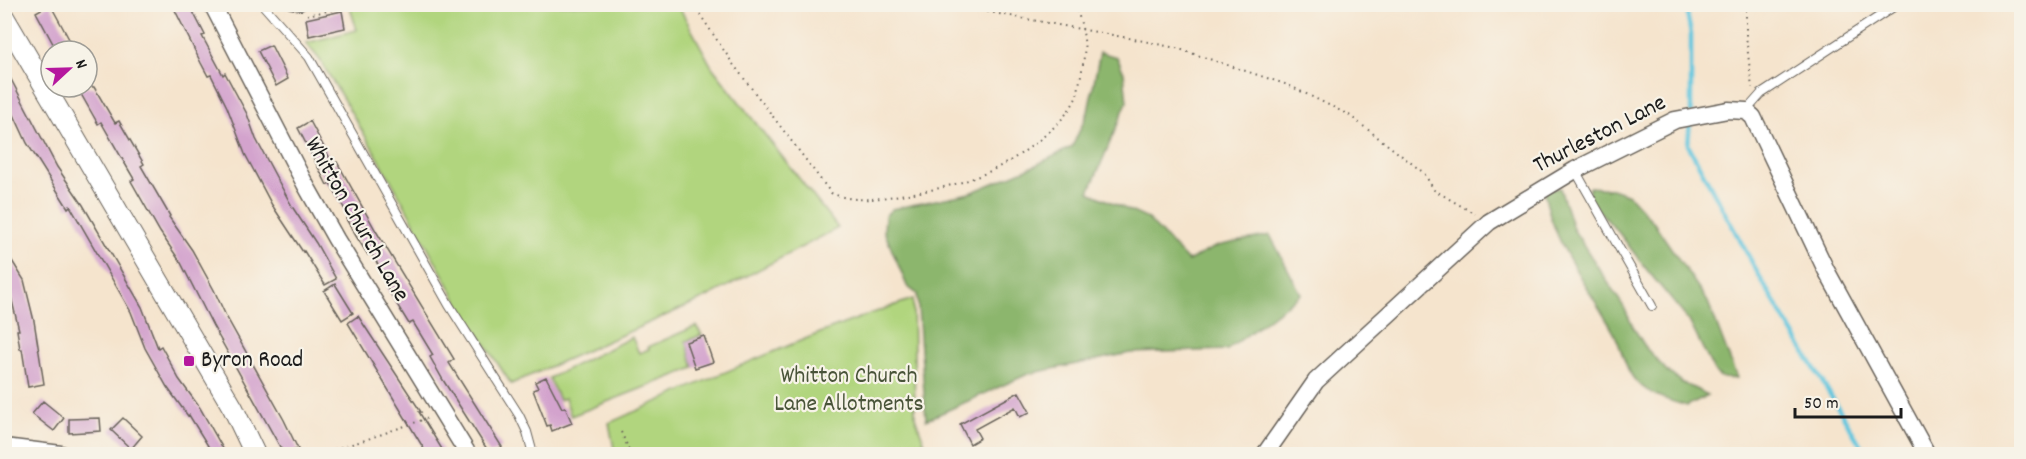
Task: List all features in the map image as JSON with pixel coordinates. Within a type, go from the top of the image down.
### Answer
[{"type":"street","name":"Whitton Church Lane","points":[[212,4],[326,221],[468,454]]},
{"type":"street","points":[[4,17],[233,408],[255,454]]},
{"type":"street","name":"Thurleston Lane","points":[[1265,454],[1316,381],[1489,222],[1575,170],[1675,120],[1728,110],[1746,111]]},
{"type":"street","points":[[1746,111],[1753,117],[1826,270],[1927,454]]},
{"type":"street","points":[[4,447],[61,454]]},
{"type":"lane","points":[[262,4],[309,57],[449,305],[519,415],[533,454]]},
{"type":"lane","points":[[290,4],[301,6]]},
{"type":"lane","points":[[1746,111],[1761,94],[1898,4]]},
{"type":"lane","points":[[1575,170],[1652,306]]},
{"type":"path","points":[[301,6],[303,16],[342,8],[341,4]]},
{"type":"path","points":[[693,4],[733,64],[831,193],[846,199],[867,200],[929,191],[982,176],[1023,154],[1057,125],[1076,98],[1085,53],[1083,29],[1075,4]]},
{"type":"path","points":[[946,4],[1176,48],[1288,85],[1348,115],[1424,173],[1434,190],[1489,222]]},
{"type":"path","points":[[1746,4],[1746,36],[1752,92],[1746,111]]},
{"type":"path","points":[[317,454],[362,441],[441,411]]},
{"type":"path","points":[[621,432],[631,454]]},
{"type":"path","points":[[872,454],[893,448],[903,449],[913,454]]},
{"type":"green space","points":[[349,5],[678,5],[712,67],[838,228],[705,298],[511,384],[458,302],[383,166],[320,60],[306,43],[357,30]]},
{"type":"green space","points":[[1100,52],[1117,57],[1124,73],[1127,102],[1089,192],[1148,219],[1188,261],[1217,246],[1270,235],[1301,294],[1227,350],[1130,353],[1028,374],[926,420],[917,294],[907,286],[884,231],[885,216],[892,209],[970,193],[1072,147],[1088,112]]},
{"type":"green space","points":[[1590,187],[1612,189],[1629,195],[1654,223],[1708,302],[1737,378],[1724,378],[1714,371],[1689,321],[1619,233],[1591,202],[1588,193]]},
{"type":"green space","points":[[1560,188],[1573,229],[1624,307],[1646,348],[1667,371],[1681,382],[1708,395],[1687,406],[1655,395],[1643,388],[1634,378],[1614,333],[1572,264],[1555,229],[1544,190]]},
{"type":"green space","name":"Whitton Church Lane Allotments","points":[[913,299],[915,417],[925,444],[934,454],[615,454],[609,423],[797,342]]},
{"type":"green space","points":[[696,326],[702,335],[686,341],[694,368],[571,416],[565,398],[559,400],[549,378],[632,337],[639,353]]},
{"type":"building","points":[[50,4],[69,39],[51,39],[36,12]]},
{"type":"building","points":[[172,4],[189,4],[205,35],[202,36],[247,114],[256,139],[275,175],[336,279],[325,285],[272,205],[245,154],[227,107],[211,75],[208,76],[201,63]]},
{"type":"building","points":[[342,11],[345,28],[309,36],[306,19]]},
{"type":"building","points":[[271,45],[288,79],[276,86],[258,51]]},
{"type":"building","points":[[4,66],[57,167],[83,205],[142,307],[158,348],[161,346],[226,454],[213,454],[189,415],[167,387],[145,348],[131,312],[70,206],[68,208],[27,143],[4,93]]},
{"type":"building","points":[[99,96],[115,123],[119,121],[144,164],[141,166],[169,217],[192,250],[214,290],[298,449],[284,454],[181,263],[131,181],[134,179],[101,122],[98,124],[84,99],[99,99]]},
{"type":"building","points":[[310,121],[333,164],[337,162],[454,359],[449,363],[502,447],[490,454],[443,380],[430,357],[433,355],[413,322],[409,324],[387,288],[391,286],[371,253],[368,255],[356,236],[346,219],[349,217],[330,183],[327,185],[298,128]]},
{"type":"building","points":[[4,248],[24,280],[34,321],[44,384],[28,387],[17,330],[19,330],[7,280],[4,281]]},
{"type":"building","points":[[335,284],[353,313],[342,320],[324,291]]},
{"type":"building","points":[[358,316],[421,412],[419,412],[445,454],[427,454],[348,323]]},
{"type":"building","points":[[704,336],[713,362],[695,368],[686,342]]},
{"type":"building","points":[[546,377],[572,423],[552,431],[550,425],[547,426],[533,390],[538,388],[535,382]]},
{"type":"building","points":[[1019,392],[1030,412],[1020,417],[1015,407],[975,429],[980,438],[970,444],[960,424]]},
{"type":"building","points":[[43,401],[64,418],[54,431],[32,414]]},
{"type":"building","points":[[100,418],[101,431],[69,433],[69,419]]},
{"type":"building","points":[[123,418],[142,436],[131,449],[111,430]]},
{"type":"waterway","points":[[1685,4],[1691,34],[1691,112]]},
{"type":"waterway","points":[[1690,120],[1688,145],[1767,290],[1866,454]]},
{"type":"place","name":"Byron Road","points":[[189,361]]}]
